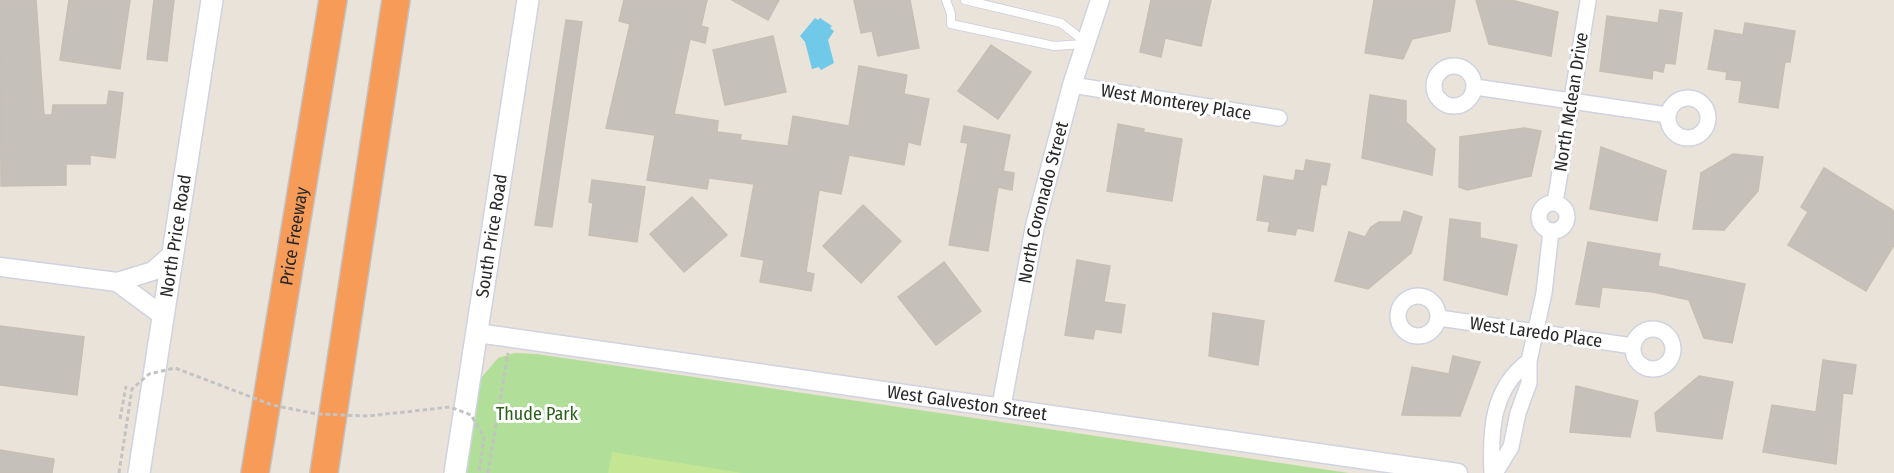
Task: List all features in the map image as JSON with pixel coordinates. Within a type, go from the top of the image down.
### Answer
[{"type":"highway","name":"Price Freeway","points":[[255,473],[333,0]]},
{"type":"highway","points":[[324,473],[396,6]]},
{"type":"main road","name":"North Price Road","points":[[139,473],[212,0]]},
{"type":"main road","name":"South Price Road","points":[[455,473],[528,0]]},
{"type":"street","name":"North Coronado Street","points":[[1001,408],[1035,226],[1072,85],[1088,44],[1100,0]]},
{"type":"street","name":"North Mclean Drive","points":[[1494,473],[1510,447],[1528,383],[1529,361],[1544,293],[1551,231],[1542,227],[1539,218],[1545,205],[1555,203],[1587,0],[1593,0]]},
{"type":"street","name":"West Monterey Place","points":[[1072,85],[1279,118]]},
{"type":"street","points":[[1475,87],[1667,115]]},
{"type":"street","points":[[0,267],[117,282],[153,271],[172,254]]},
{"type":"street","points":[[117,282],[163,316]]},
{"type":"street","name":"West Laredo Place","points":[[1439,318],[1633,346]]},
{"type":"street","name":"West Galveston Street","points":[[477,333],[1458,473]]},
{"type":"street","name":"North Mclean Drive","points":[[1494,473],[1491,445],[1496,406],[1511,374],[1529,361]]},
{"type":"street","points":[[1496,406],[1518,412]]},
{"type":"lane","points":[[946,0],[951,14],[951,24],[1054,46],[1088,44]]},
{"type":"lane","points":[[966,0],[1060,23],[1088,44]]},
{"type":"path","points":[[119,473],[132,389],[149,374],[175,368],[272,405],[317,414],[368,416],[450,408],[471,415],[484,437],[479,473]]},
{"type":"path","points":[[488,473],[505,374]]},
{"type":"path","points":[[120,419],[126,386]]},
{"type":"green space","name":"Thude Park","points":[[515,353],[536,354],[1349,473],[467,473],[481,378],[498,358]]},
{"type":"green space","points":[[612,452],[742,473],[608,473]]},
{"type":"water","points":[[815,18],[818,20],[820,18],[832,26],[830,28],[834,31],[828,40],[834,63],[821,70],[819,67],[812,69],[805,42],[800,36]]},
{"type":"building","points":[[0,0],[36,0],[44,115],[52,115],[53,105],[107,105],[109,91],[123,93],[115,158],[90,155],[90,164],[66,164],[66,185],[1,186]]},
{"type":"building","points":[[69,0],[130,0],[120,69],[60,60]]},
{"type":"building","points":[[154,0],[174,0],[167,61],[147,59]]},
{"type":"building","points":[[624,0],[707,0],[701,26],[708,28],[705,43],[690,39],[674,114],[718,121],[717,132],[741,135],[740,140],[788,146],[793,116],[849,126],[859,66],[907,75],[904,94],[929,99],[920,145],[908,142],[904,165],[849,155],[841,194],[819,190],[806,272],[814,274],[811,291],[760,282],[764,260],[741,256],[754,184],[709,178],[707,189],[647,180],[655,135],[606,128],[630,24],[619,21]]},
{"type":"building","points":[[732,0],[779,0],[768,20]]},
{"type":"building","points":[[854,0],[910,0],[919,48],[878,56],[872,31],[861,33]]},
{"type":"building","points":[[1151,0],[1211,0],[1201,46],[1165,38],[1161,57],[1140,52]]},
{"type":"building","points":[[1374,0],[1455,0],[1450,31],[1412,39],[1403,59],[1365,53]]},
{"type":"building","points":[[1476,0],[1511,0],[1558,12],[1551,56],[1489,44]]},
{"type":"building","points":[[1660,10],[1682,13],[1675,64],[1665,63],[1663,72],[1653,70],[1652,79],[1600,71],[1607,16],[1658,23]]},
{"type":"building","points":[[566,20],[582,22],[552,227],[535,225]]},
{"type":"building","points":[[1745,23],[1795,31],[1790,62],[1785,62],[1778,108],[1739,102],[1742,81],[1726,79],[1727,72],[1708,69],[1715,30],[1743,35]]},
{"type":"building","points":[[773,36],[786,92],[725,105],[713,50]]},
{"type":"building","points":[[991,45],[1031,72],[998,119],[958,91]]},
{"type":"building","points":[[1370,95],[1406,101],[1406,122],[1435,149],[1432,175],[1362,158]]},
{"type":"building","points":[[1118,124],[1144,129],[1143,132],[1182,139],[1172,201],[1107,191]]},
{"type":"building","points":[[964,126],[1010,135],[1003,171],[1014,173],[1012,190],[998,187],[988,251],[949,245],[968,143],[961,142]]},
{"type":"building","points":[[1524,128],[1541,131],[1531,176],[1467,190],[1459,187],[1460,137]]},
{"type":"building","points":[[1601,147],[1666,171],[1657,221],[1590,209]]},
{"type":"building","points":[[1733,154],[1763,157],[1758,191],[1724,230],[1693,229],[1701,173]]},
{"type":"building","points":[[1306,160],[1330,164],[1326,185],[1321,184],[1313,231],[1297,228],[1295,235],[1268,231],[1270,222],[1257,220],[1264,176],[1294,181],[1296,170],[1304,171]]},
{"type":"building","points":[[1824,168],[1894,211],[1894,245],[1866,291],[1788,245],[1808,212],[1801,207]]},
{"type":"building","points":[[592,180],[645,187],[637,242],[589,235],[593,203],[589,202]]},
{"type":"building","points":[[692,197],[727,235],[684,272],[650,234]]},
{"type":"building","points":[[863,205],[901,241],[861,283],[823,246]]},
{"type":"building","points":[[1404,211],[1422,217],[1411,253],[1368,289],[1335,281],[1349,232],[1365,237],[1371,227],[1379,222],[1401,222]]},
{"type":"building","points":[[1450,219],[1480,223],[1480,238],[1517,245],[1507,295],[1444,280]]},
{"type":"building","points":[[1588,242],[1660,254],[1658,266],[1745,284],[1732,343],[1704,338],[1689,300],[1653,292],[1602,287],[1599,307],[1576,304]]},
{"type":"building","points":[[1077,260],[1110,266],[1104,302],[1125,305],[1121,333],[1095,329],[1093,339],[1065,335]]},
{"type":"building","points":[[944,262],[981,311],[936,345],[898,297]]},
{"type":"building","points":[[1213,313],[1264,321],[1258,365],[1209,356]]},
{"type":"building","points":[[0,326],[84,337],[77,395],[0,385]]},
{"type":"building","points":[[1453,356],[1480,362],[1460,416],[1402,415],[1412,367],[1449,374]]},
{"type":"building","points":[[1823,360],[1856,365],[1852,394],[1843,393],[1836,464],[1763,452],[1772,405],[1816,412]]},
{"type":"building","points":[[1699,376],[1733,382],[1722,439],[1657,431],[1655,413]]},
{"type":"building","points":[[1576,386],[1638,401],[1630,437],[1570,432]]},
{"type":"building","points":[[0,450],[54,459],[52,473],[0,473]]}]
